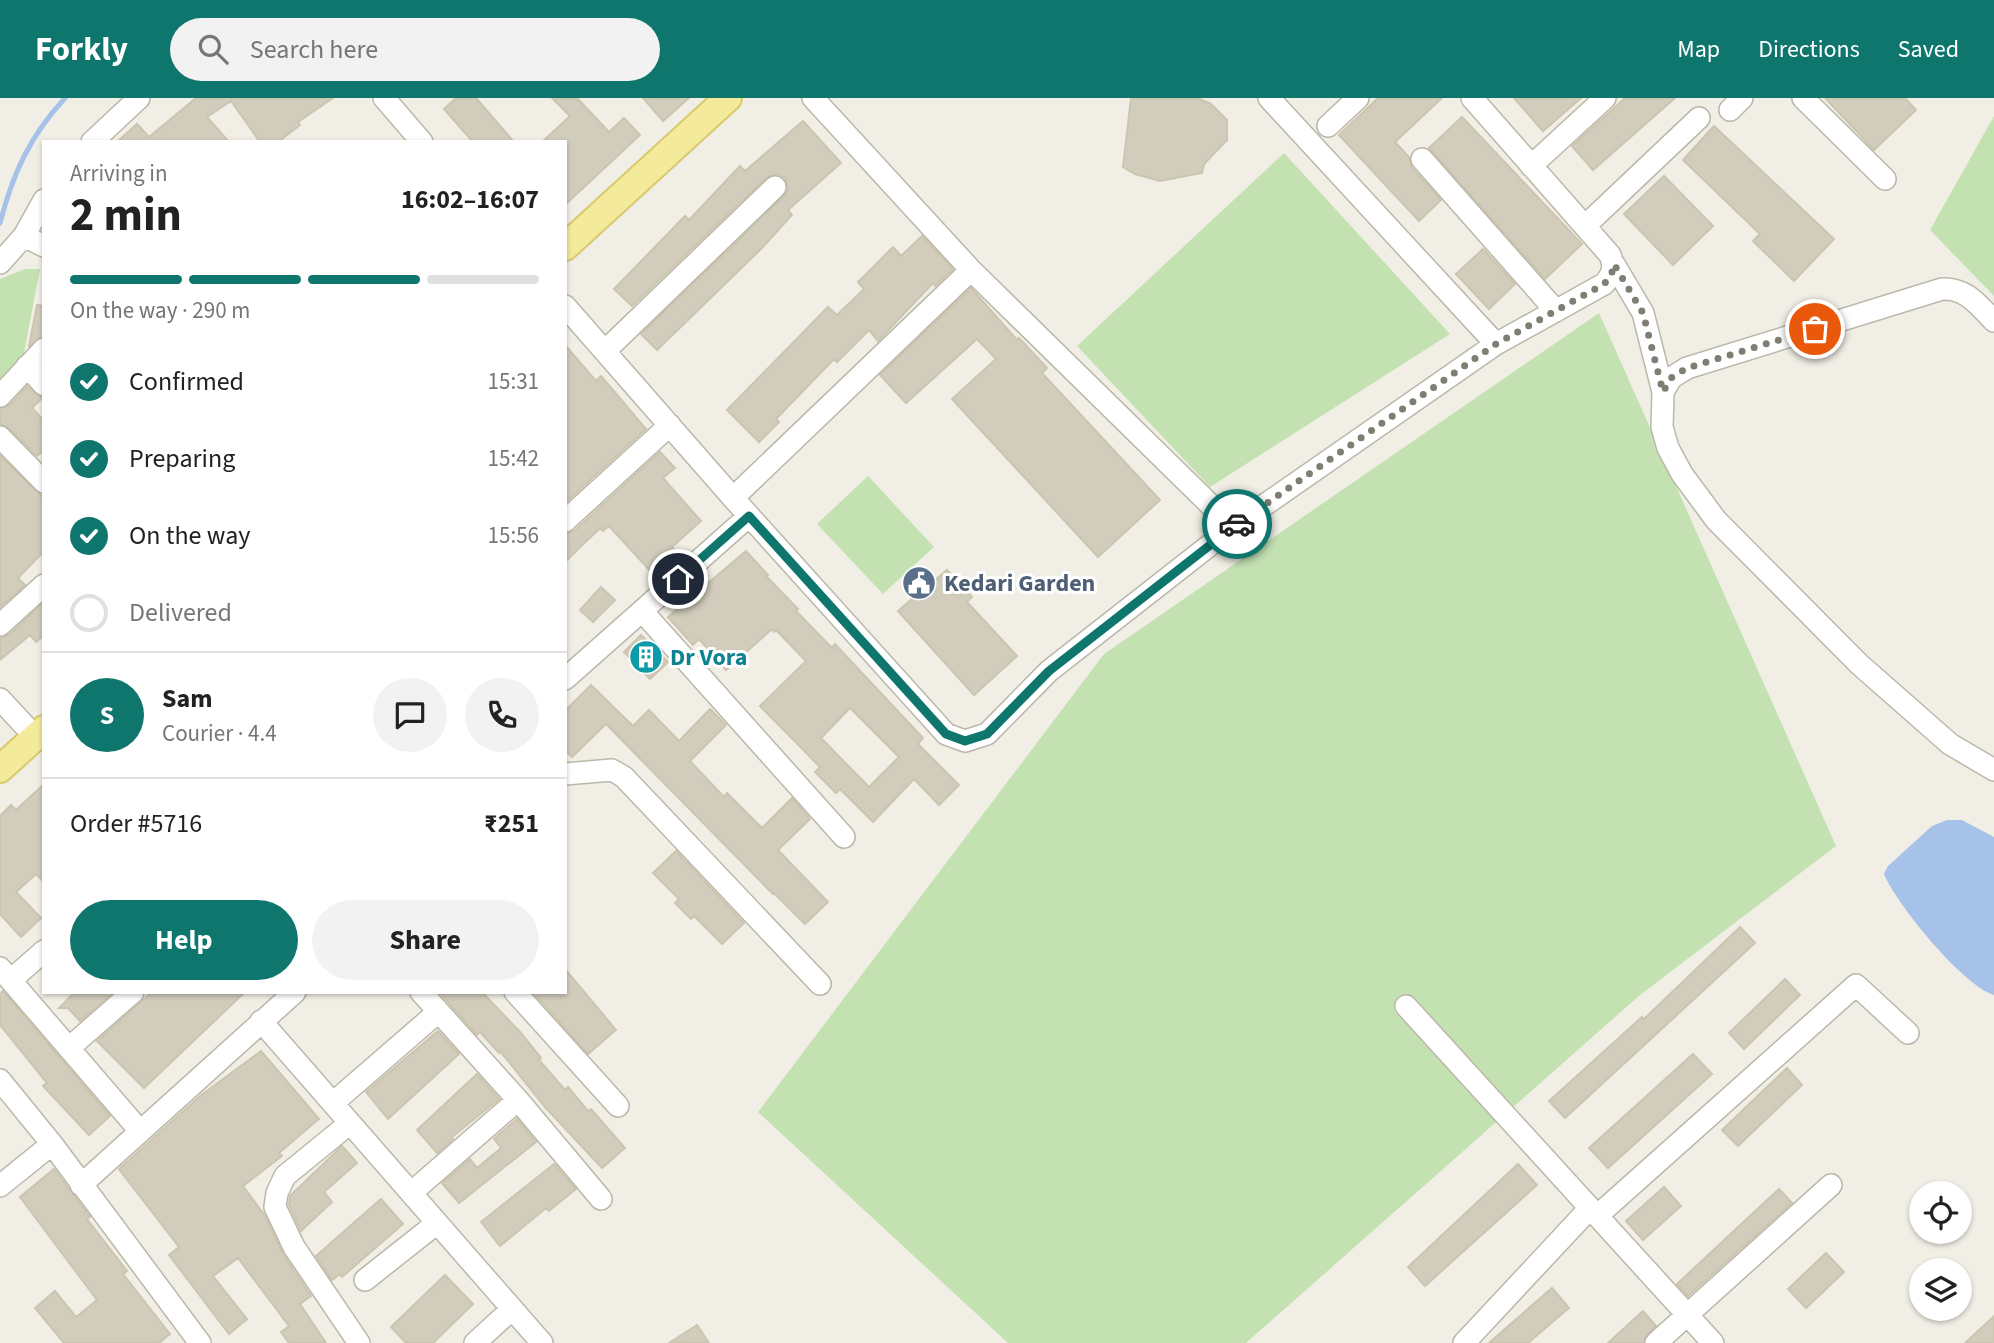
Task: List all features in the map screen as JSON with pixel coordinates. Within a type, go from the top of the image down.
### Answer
[{"type":"main road","points":[[567,222],[709,98]]},
{"type":"main road","points":[[567,245],[728,98]]},
{"type":"main road","points":[[0,748],[38,721]]},
{"type":"main road","points":[[0,769],[38,721]]},
{"type":"street","points":[[94,140],[139,98]]},
{"type":"street","points":[[384,98],[420,140]]},
{"type":"street","points":[[813,98],[971,271],[1233,527]]},
{"type":"street","points":[[1269,98],[1496,344]]},
{"type":"street","points":[[1328,126],[1358,98]]},
{"type":"street","points":[[1472,98],[1610,255],[1643,313],[1663,392],[1662,427],[1668,448],[1682,474],[1716,520],[1859,664],[1950,744],[1994,771]]},
{"type":"street","points":[[1803,98],[1885,179]]},
{"type":"street","points":[[1531,166],[1600,100]]},
{"type":"street","points":[[1585,226],[1699,118]]},
{"type":"street","points":[[1422,159],[1556,311]]},
{"type":"street","points":[[605,351],[775,187]]},
{"type":"street","points":[[0,263],[24,236],[42,204]]},
{"type":"street","points":[[24,236],[42,245]]},
{"type":"street","points":[[567,308],[749,516],[946,734],[965,741],[987,734],[1049,671],[1233,527],[1496,344],[1604,284],[1611,276],[1614,264]]},
{"type":"street","points":[[733,498],[971,271]]},
{"type":"street","points":[[1663,392],[1671,378],[1687,368],[1942,289],[1954,289],[1970,296],[1994,321]]},
{"type":"street","points":[[0,396],[42,351]]},
{"type":"street","points":[[27,366],[42,382]]},
{"type":"street","points":[[567,519],[670,425]]},
{"type":"street","points":[[0,437],[42,480]]},
{"type":"street","points":[[567,677],[749,516]]},
{"type":"street","points":[[0,625],[42,587]]},
{"type":"street","points":[[642,611],[844,836]]},
{"type":"street","points":[[0,699],[38,721]]},
{"type":"street","points":[[567,774],[612,770],[624,777],[820,984]]},
{"type":"street","points":[[42,952],[5,974],[140,1131]]},
{"type":"street","points":[[1464,1343],[1593,1212],[1856,985],[1908,1033]]},
{"type":"street","points":[[69,1048],[131,994]]},
{"type":"street","points":[[81,1185],[293,994]]},
{"type":"street","points":[[423,994],[518,1100],[601,1199]]},
{"type":"street","points":[[517,994],[618,1106]]},
{"type":"street","points":[[1406,1006],[1713,1343]]},
{"type":"street","points":[[333,1103],[438,1012]]},
{"type":"street","points":[[261,1021],[541,1343]]},
{"type":"street","points":[[0,1080],[52,1144],[200,1343]]},
{"type":"street","points":[[411,1193],[518,1100]]},
{"type":"street","points":[[350,1123],[285,1176],[277,1193],[275,1208],[294,1247],[359,1343]]},
{"type":"street","points":[[0,1186],[52,1144]]},
{"type":"street","points":[[1656,1343],[1831,1185]]},
{"type":"street","points":[[365,1280],[437,1223]]},
{"type":"street","points":[[475,1343],[512,1308]]},
{"type":"green space","points":[[1994,116],[1994,296],[1930,230]]},
{"type":"green space","points":[[1284,153],[1450,334],[1210,487],[1077,346]]},
{"type":"green space","points":[[25,269],[40,269],[22,363],[0,387],[0,279]]},
{"type":"green space","points":[[1599,313],[1836,846],[1640,995],[1246,1343],[1008,1343],[758,1112],[1104,654]]},
{"type":"green space","points":[[868,476],[934,547],[883,594],[817,524]]},
{"type":"water","points":[[1947,820],[1962,820],[1994,837],[1994,995],[1965,977],[1949,961],[1916,923],[1884,874],[1888,866],[1932,826]]},
{"type":"building","points":[[196,98],[333,98],[298,122],[300,125],[281,140],[259,140],[231,101],[207,117],[227,140],[119,140],[137,124],[149,137]]},
{"type":"building","points":[[456,98],[476,98],[512,140],[471,140],[444,109]]},
{"type":"building","points":[[552,98],[577,98],[609,132],[624,118],[640,135],[567,203],[567,140],[544,140],[570,116]]},
{"type":"building","points":[[643,98],[689,98],[663,121]]},
{"type":"building","points":[[1131,98],[1197,98],[1210,103],[1227,120],[1227,140],[1204,164],[1202,173],[1160,181],[1135,174],[1123,167]]},
{"type":"building","points":[[1378,98],[1442,98],[1395,142],[1409,157],[1412,168],[1441,200],[1419,221],[1339,135]]},
{"type":"building","points":[[1514,98],[1581,98],[1543,131]]},
{"type":"building","points":[[1625,98],[1675,98],[1593,170],[1572,146]]},
{"type":"building","points":[[1825,98],[1905,98],[1916,110],[1874,150]]},
{"type":"building","points":[[1462,117],[1582,244],[1545,279],[1429,148]]},
{"type":"building","points":[[803,121],[841,163],[788,210],[792,215],[762,248],[657,350],[641,334],[784,196],[788,190],[785,178],[778,174],[766,178],[632,306],[614,289],[685,216],[689,220],[740,166],[745,171]]},
{"type":"building","points":[[1714,126],[1834,239],[1794,281],[1753,241],[1760,234],[1683,160]]},
{"type":"building","points":[[1664,176],[1713,226],[1673,265],[1624,214]]},
{"type":"building","points":[[922,236],[953,269],[935,286],[933,283],[878,341],[869,330],[837,362],[834,359],[776,419],[779,422],[759,442],[727,410],[828,307],[837,315],[864,289],[858,282],[893,247],[901,256]]},
{"type":"building","points":[[1483,249],[1515,284],[1489,309],[1456,274]]},
{"type":"building","points":[[971,288],[1017,340],[1019,338],[1047,368],[1042,373],[1160,500],[1098,557],[952,399],[996,359],[977,339],[906,403],[880,375]]},
{"type":"building","points":[[37,305],[42,306],[42,337],[29,346]]},
{"type":"building","points":[[567,347],[596,381],[601,376],[646,429],[567,501]]},
{"type":"building","points":[[27,386],[42,398],[32,408],[42,419],[42,452],[37,456],[9,428],[0,424],[0,409],[10,405]]},
{"type":"building","points":[[660,452],[675,468],[663,478],[701,521],[672,547],[678,554],[654,575],[609,526],[603,531],[600,528],[567,560],[567,533],[574,531]]},
{"type":"building","points":[[0,456],[42,496],[42,553],[18,578],[25,585],[0,607]]},
{"type":"building","points":[[746,551],[798,609],[796,611],[832,648],[835,644],[923,738],[918,744],[959,785],[939,805],[914,779],[873,822],[840,789],[836,793],[815,772],[820,767],[760,706],[806,661],[776,630],[774,632],[772,629],[726,670],[699,639],[693,645],[668,617]],"holes":[[[850,708],[899,757],[869,787],[821,738]]]},
{"type":"building","points":[[947,570],[972,597],[967,602],[1017,656],[974,695],[898,611],[913,598],[905,589],[915,580],[922,587]]},
{"type":"building","points":[[601,587],[615,600],[593,622],[580,610]]},
{"type":"building","points":[[42,604],[42,637],[36,642],[30,635],[0,660],[0,638],[9,635]]},
{"type":"building","name":"Dr Vora","points":[[641,635],[668,662],[650,679],[624,652]]},
{"type":"building","points":[[591,685],[633,726],[649,710],[679,741],[710,709],[726,725],[690,761],[724,797],[727,793],[762,828],[792,798],[810,819],[778,850],[828,902],[805,924],[606,724],[572,757],[567,752],[567,709]]},
{"type":"building","points":[[42,786],[42,880],[36,874],[16,892],[41,918],[21,937],[0,914],[0,816],[11,805],[16,810]]},
{"type":"building","points":[[676,851],[744,923],[722,944],[694,916],[691,919],[675,903],[679,899],[653,873]]},
{"type":"building","points":[[1740,927],[1755,943],[1565,1118],[1549,1101],[1642,1017],[1644,1019]]},
{"type":"building","points":[[567,971],[616,1030],[588,1054],[535,994],[567,994]]},
{"type":"building","points":[[1785,979],[1800,995],[1744,1049],[1729,1033]]},
{"type":"building","points":[[3,991],[110,1116],[89,1135],[43,1086],[47,1083],[0,1025],[0,994]]},
{"type":"building","points":[[73,994],[111,994],[80,1021],[68,1008],[59,1008]]},
{"type":"building","points":[[150,994],[243,994],[144,1088],[97,1041]]},
{"type":"building","points":[[441,994],[484,994],[521,1033],[541,1058],[539,1060],[565,1090],[568,1087],[588,1111],[591,1109],[625,1148],[602,1168],[545,1107],[500,1051],[499,1053],[480,1032],[477,1035]]},
{"type":"building","points":[[438,1031],[459,1054],[388,1119],[366,1092]]},
{"type":"building","points":[[261,1051],[319,1119],[279,1153],[282,1156],[243,1186],[265,1216],[283,1254],[311,1296],[300,1304],[326,1343],[289,1343],[281,1332],[289,1326],[238,1258],[213,1276],[247,1319],[229,1334],[169,1255],[179,1247],[119,1169],[200,1096]]},
{"type":"building","points":[[1693,1054],[1712,1074],[1608,1168],[1589,1148]]},
{"type":"building","points":[[1787,1068],[1802,1085],[1738,1146],[1722,1130]]},
{"type":"building","points":[[477,1074],[499,1099],[452,1137],[437,1153],[417,1130]]},
{"type":"building","points":[[517,1119],[536,1142],[459,1203],[442,1183],[470,1159],[477,1168],[501,1148],[494,1139]]},
{"type":"building","points":[[342,1146],[357,1163],[324,1192],[332,1202],[301,1231],[289,1205],[290,1196]]},
{"type":"building","points":[[554,1164],[576,1189],[549,1211],[546,1208],[500,1246],[481,1222]]},
{"type":"building","points":[[1518,1164],[1537,1185],[1425,1286],[1408,1267]]},
{"type":"building","points":[[54,1169],[90,1217],[87,1219],[127,1271],[123,1274],[170,1334],[159,1343],[64,1343],[35,1308],[55,1291],[76,1317],[97,1300],[20,1197]]},
{"type":"building","points":[[1664,1187],[1681,1206],[1643,1240],[1626,1221]]},
{"type":"building","points":[[1779,1189],[1792,1203],[1688,1296],[1677,1284]]},
{"type":"building","points":[[381,1199],[403,1224],[342,1277],[340,1274],[332,1280],[316,1256]]},
{"type":"building","points":[[1826,1253],[1844,1272],[1806,1308],[1788,1289]]},
{"type":"building","points":[[445,1275],[473,1304],[433,1343],[406,1343],[391,1327]]},
{"type":"building","points":[[1552,1288],[1569,1308],[1528,1343],[1489,1343]]},
{"type":"building","points":[[1643,1311],[1656,1326],[1647,1334],[1643,1343],[1608,1343]]},
{"type":"building","points":[[1994,1316],[1994,1343],[1965,1343]]},
{"type":"building","points":[[697,1325],[709,1343],[669,1343]]},
{"type":"waterway","points":[[0,223],[24,156],[32,141],[65,98]]},
{"type":"way so far","points":[[1237,524],[1496,344],[1604,284],[1611,276],[1614,264],[1643,313],[1663,392],[1671,378],[1687,368],[1815,329]]},
{"type":"place","name":"Kedari Garden","points":[[919,583]]},
{"type":"place","name":"Dr Vora","points":[[646,657]]},
{"type":"route","points":[[678,579],[749,516],[946,734],[965,741],[987,734],[1049,671],[1237,524]]}]
